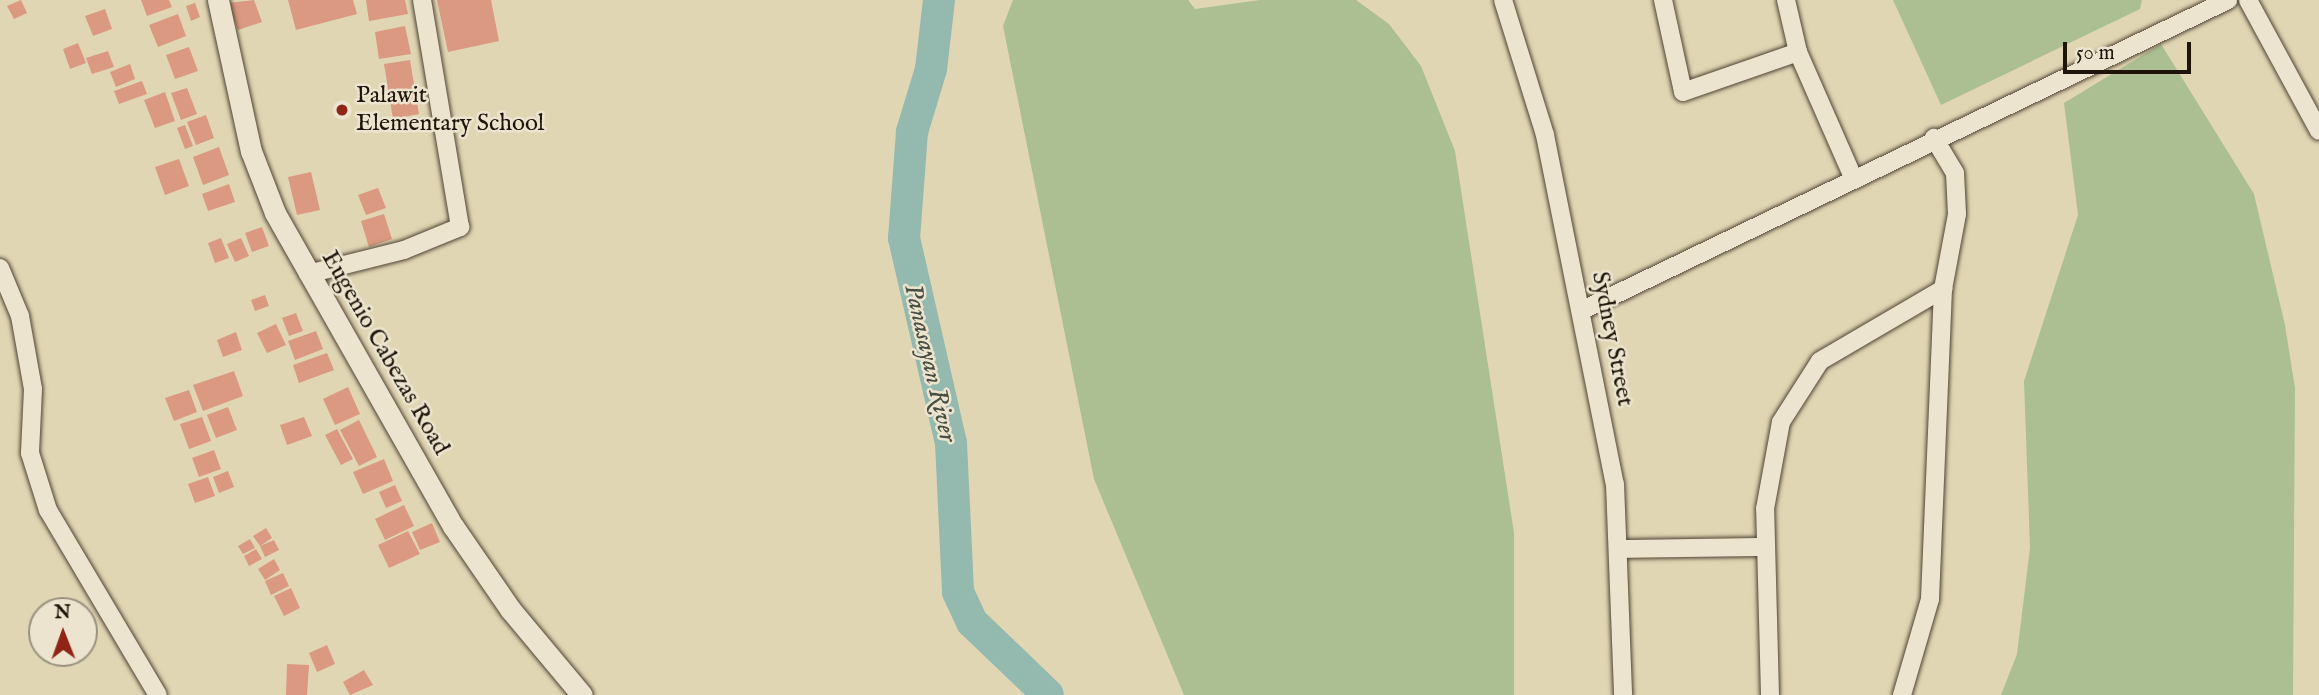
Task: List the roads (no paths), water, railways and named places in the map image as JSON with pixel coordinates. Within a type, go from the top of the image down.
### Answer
[{"type":"street","name":"Eugenio Cabezas Road","points":[[218,0],[251,150],[275,213],[453,526],[510,609],[582,695]]},
{"type":"street","points":[[309,274],[404,250],[460,227],[422,0]]},
{"type":"street","name":"Sydney Street","points":[[1503,0],[1545,135],[1583,310],[1621,549],[1623,695]]},
{"type":"street","points":[[1663,0],[1684,92],[1798,52]]},
{"type":"street","points":[[1786,0],[1798,52],[1853,177]]},
{"type":"street","points":[[1583,310],[1934,138],[2228,0]]},
{"type":"street","points":[[2248,0],[2319,131]]},
{"type":"street","points":[[1902,695],[1930,599],[1943,289],[1956,214],[1955,173],[1934,138]]},
{"type":"street","points":[[0,268],[20,316],[33,389],[30,453],[48,510],[158,695]]},
{"type":"street","points":[[1770,695],[1766,547],[1771,460],[1781,422],[1801,383],[1820,361],[1943,289]]},
{"type":"street","points":[[1621,549],[1766,547]]},
{"type":"waterway","name":"Panasayan River","points":[[939,0],[931,69],[912,132],[904,238],[951,443],[958,592],[972,622],[1048,695]]},
{"type":"place","name":"Palawit Elementary School","points":[[342,110]]}]
